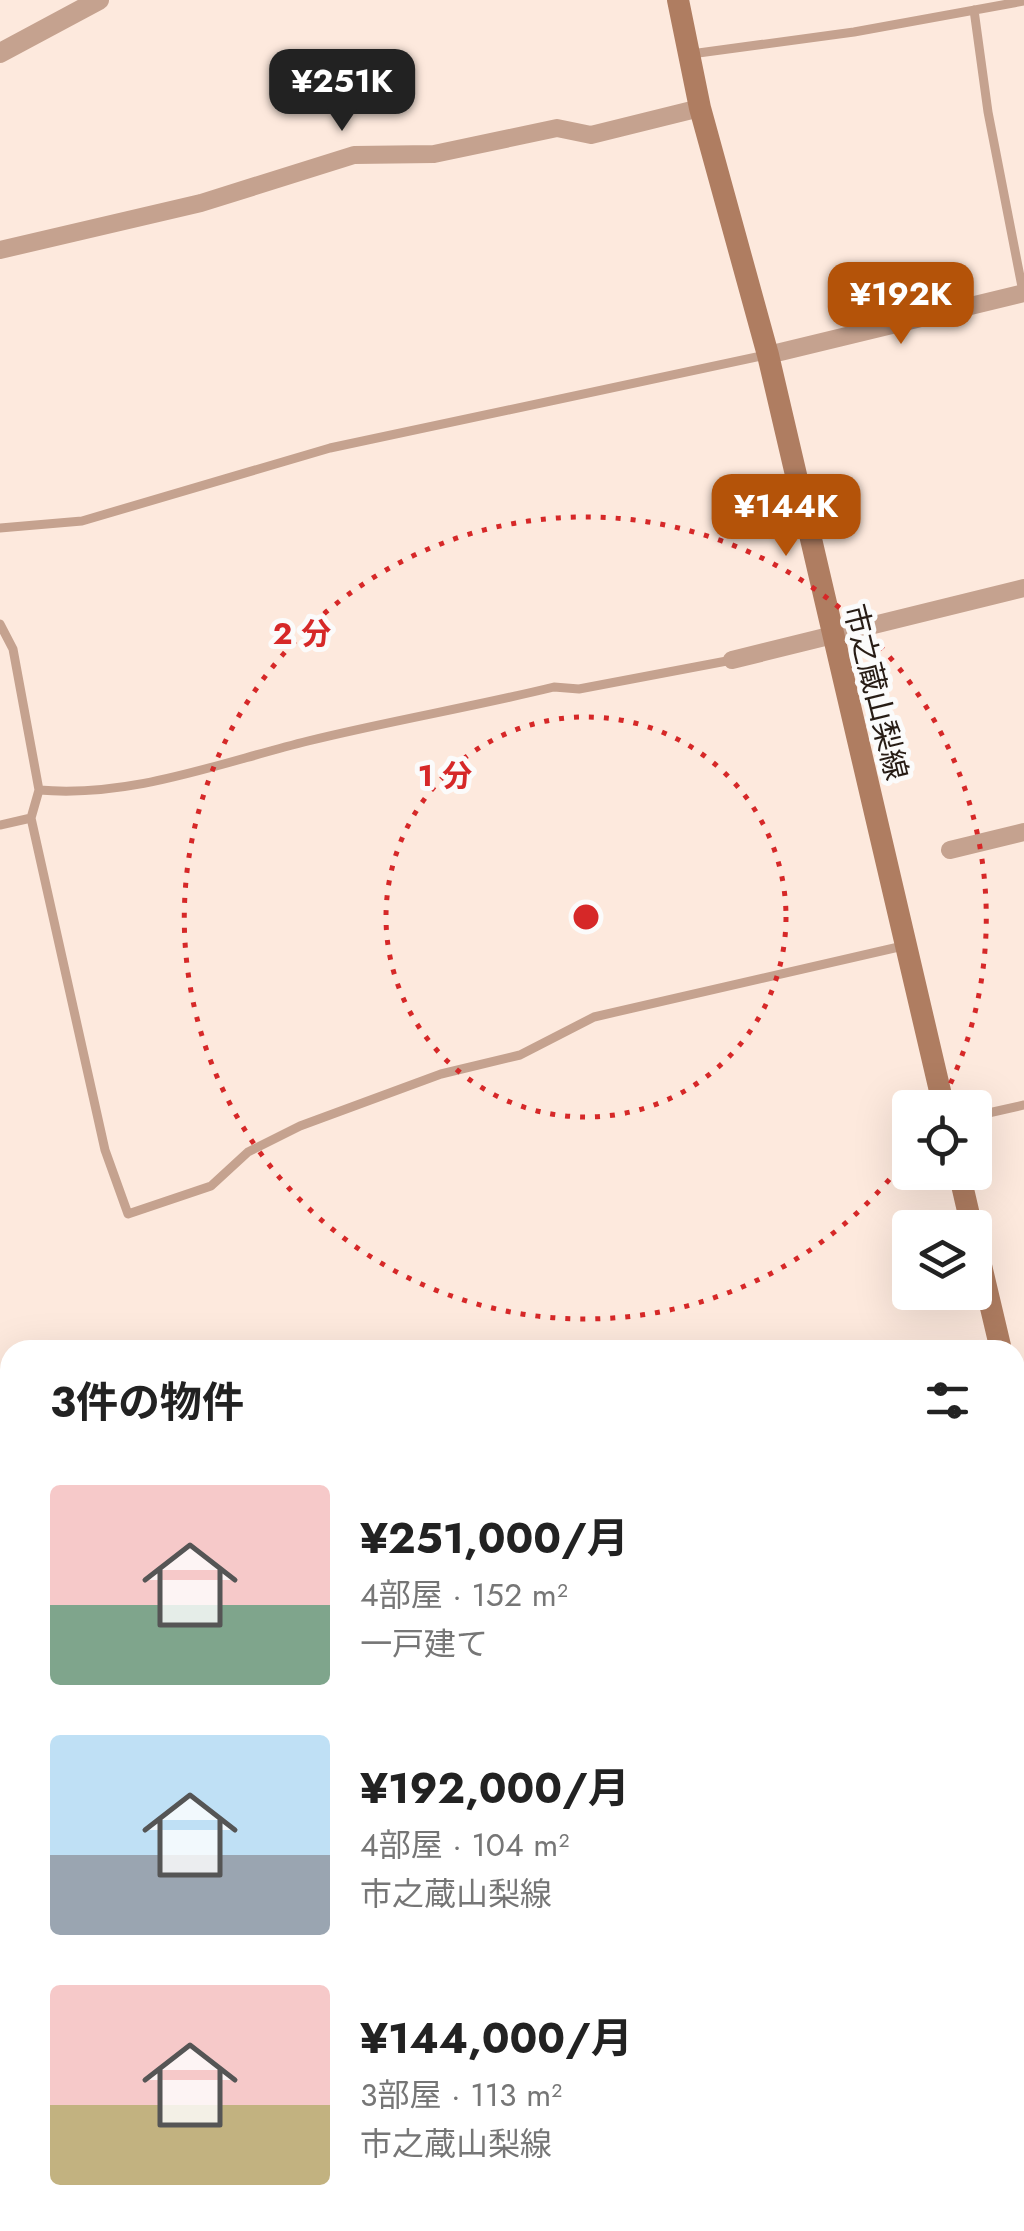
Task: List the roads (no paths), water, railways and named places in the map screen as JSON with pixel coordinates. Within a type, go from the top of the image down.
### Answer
[{"type":"main road","name":"市之蔵山梨線","points":[[678,0],[700,108],[768,355],[830,634],[940,1090]]},
{"type":"main road","points":[[992,1310],[999,1340]]},
{"type":"street","points":[[0,54],[99,0]]},
{"type":"street","points":[[0,250],[201,204],[354,155],[434,154],[557,128],[591,134],[700,108]]},
{"type":"street","points":[[768,355],[1024,293]]},
{"type":"street","points":[[732,660],[1024,588]]},
{"type":"street","points":[[950,850],[1024,832]]},
{"type":"lane","points":[[688,54],[854,32],[1024,1]]},
{"type":"lane","points":[[974,10],[988,112],[1024,293]]},
{"type":"lane","points":[[0,528],[82,522],[330,448],[768,355]]},
{"type":"lane","points":[[0,624],[13,648],[39,790],[31,818],[105,1150],[128,1214],[211,1186],[248,1152],[300,1126],[441,1074],[520,1056],[594,1017],[905,946]]},
{"type":"lane","points":[[39,790],[86,794],[222,767],[344,732],[393,726],[554,687],[580,690],[732,660]]},
{"type":"lane","points":[[0,825],[31,818]]},
{"type":"lane","points":[[992,1112],[1024,1105]]}]
